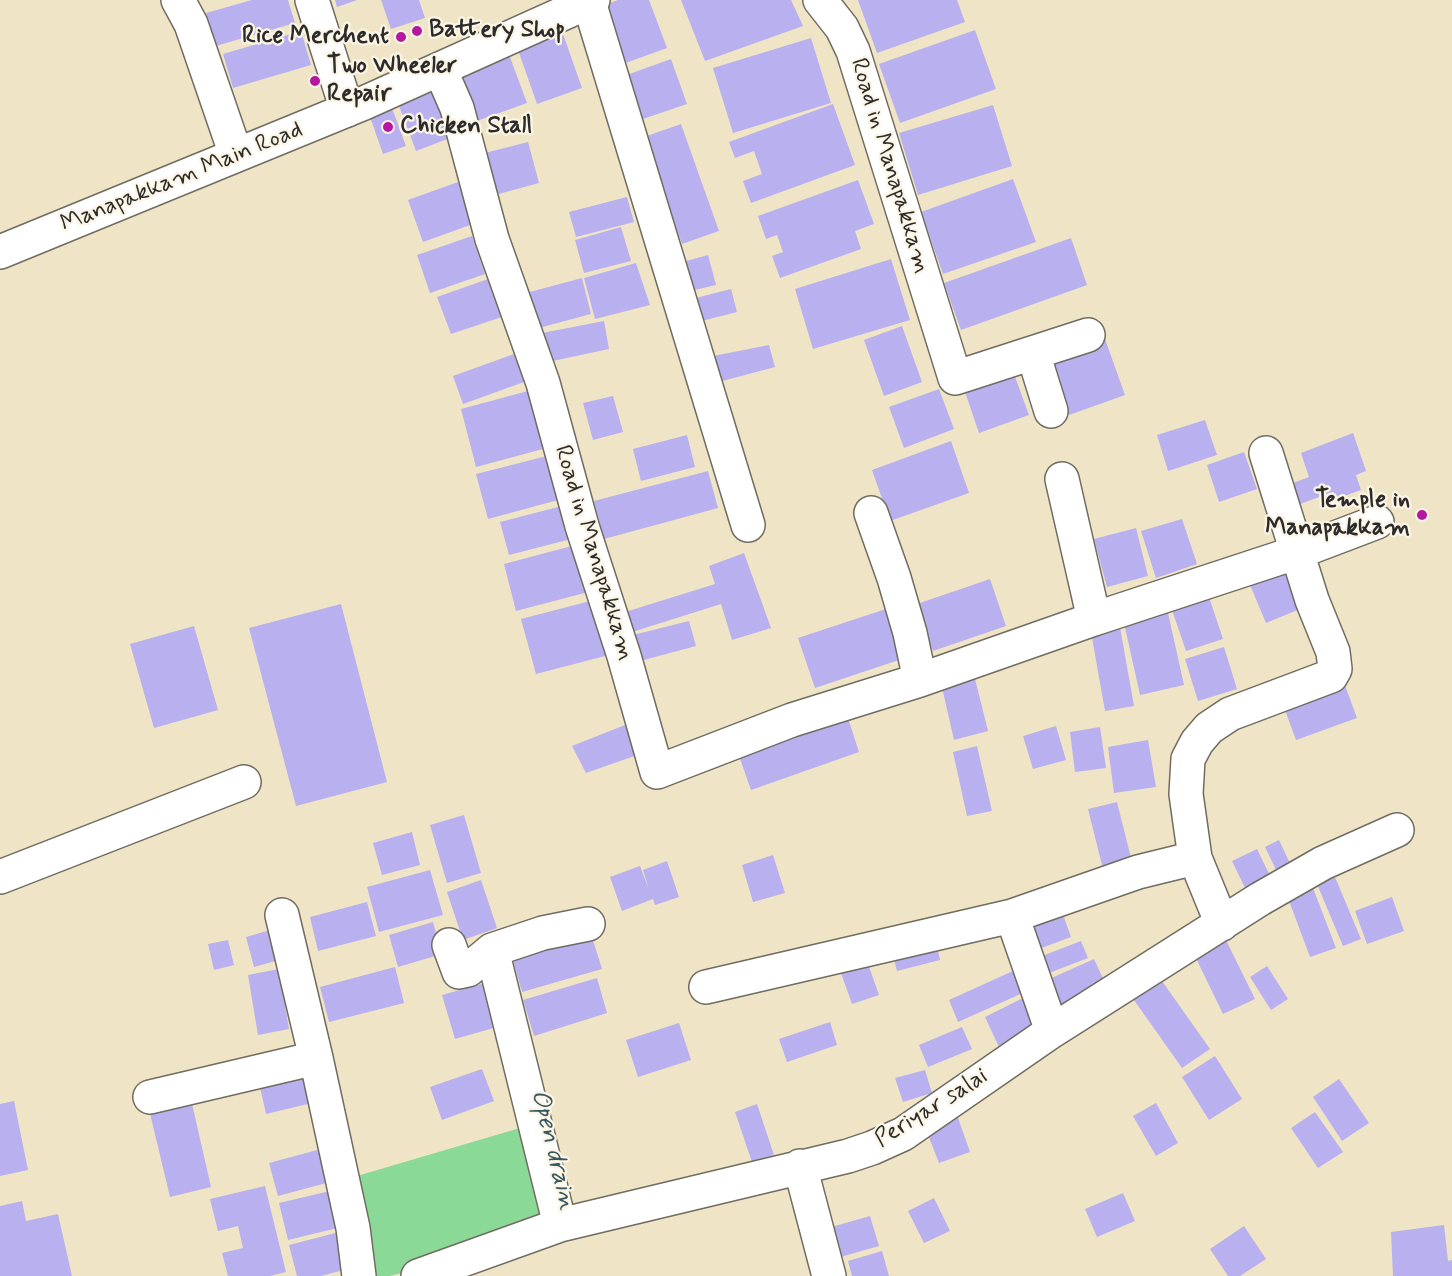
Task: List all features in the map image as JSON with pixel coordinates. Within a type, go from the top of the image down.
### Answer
[{"type":"street","points":[[178,0],[191,24],[236,155]]},
{"type":"street","points":[[312,0],[347,110]]},
{"type":"street","name":"Road in Manapakkam","points":[[820,0],[842,28],[853,51],[955,378],[1088,335]]},
{"type":"street","points":[[591,1],[748,525]]},
{"type":"street","name":"Manapakkam Main Road","points":[[0,252],[347,110],[591,1]]},
{"type":"street","name":"Road in Manapakkam","points":[[440,69],[457,108],[492,239],[543,383],[582,526],[624,656],[657,772],[792,720],[920,680],[1094,619],[1298,552],[1377,522]]},
{"type":"street","points":[[1033,353],[1051,411]]},
{"type":"street","points":[[1222,924],[1195,858],[1186,794],[1188,759],[1197,742],[1209,728],[1230,714],[1331,676],[1336,662],[1312,600],[1266,453]]},
{"type":"street","points":[[1062,479],[1094,619]]},
{"type":"street","points":[[871,513],[910,633],[920,680]]},
{"type":"street","points":[[0,877],[244,782]]},
{"type":"street","name":"Periyar salai","points":[[418,1276],[560,1225],[872,1148],[903,1134],[1052,1031],[1260,899],[1323,863],[1397,830]]},
{"type":"street","points":[[706,987],[1012,916],[1138,872],[1195,858]]},
{"type":"street","points":[[282,915],[353,1228],[359,1276]]},
{"type":"street","points":[[1012,916],[1052,1031]]},
{"type":"street","points":[[449,945],[459,972],[468,970],[492,950],[543,933],[588,924]]},
{"type":"street","points":[[492,950],[560,1225]]},
{"type":"street","points":[[150,1096],[316,1058]]},
{"type":"street","points":[[800,1166],[829,1276]]},
{"type":"green space","points":[[520,1128],[549,1234],[390,1276],[377,1276],[357,1176]]},
{"type":"building","points":[[252,0],[288,0],[295,23],[216,46],[206,13]]},
{"type":"building","points":[[335,0],[357,0],[337,7]]},
{"type":"building","points":[[381,0],[419,0],[425,18],[391,29]]},
{"type":"building","points":[[618,0],[649,0],[667,48],[620,65],[599,7]]},
{"type":"building","points":[[681,0],[791,0],[803,26],[705,61]]},
{"type":"building","points":[[858,0],[957,0],[965,22],[877,53]]},
{"type":"building","points":[[975,30],[996,89],[900,123],[879,64]]},
{"type":"building","points":[[301,31],[311,65],[233,88],[223,54]]},
{"type":"building","points":[[562,31],[582,88],[537,104],[517,47]]},
{"type":"building","points":[[811,38],[831,103],[733,133],[713,68]]},
{"type":"building","points":[[507,49],[527,103],[474,122],[454,67]]},
{"type":"building","points":[[671,59],[687,104],[637,121],[621,77]]},
{"type":"building","points":[[431,86],[450,138],[416,151],[396,98]]},
{"type":"building","points":[[390,103],[406,146],[383,154],[368,111]]},
{"type":"building","points":[[833,104],[855,165],[751,203],[743,181],[762,174],[754,151],[735,158],[729,142]]},
{"type":"building","points":[[993,105],[1012,166],[918,195],[899,133]]},
{"type":"building","points":[[681,124],[719,231],[682,244],[644,137]]},
{"type":"building","points":[[528,142],[539,183],[491,196],[481,154]]},
{"type":"building","points":[[1013,179],[1036,242],[943,274],[921,212]]},
{"type":"building","points":[[858,180],[874,224],[855,231],[861,249],[780,278],[772,256],[783,252],[777,235],[766,239],[758,216]]},
{"type":"building","points":[[458,182],[473,224],[423,242],[408,200]]},
{"type":"building","points":[[627,197],[634,222],[576,237],[569,212]]},
{"type":"building","points":[[621,227],[631,261],[584,273],[575,240]]},
{"type":"building","points":[[472,236],[485,274],[430,293],[417,255]]},
{"type":"building","points":[[1071,238],[1087,285],[961,330],[944,283]]},
{"type":"building","points":[[708,255],[716,285],[686,292],[679,263]]},
{"type":"building","points":[[891,259],[910,320],[813,349],[795,289]]},
{"type":"building","points":[[636,263],[650,305],[595,319],[584,278]]},
{"type":"building","points":[[582,278],[591,314],[535,329],[526,293]]},
{"type":"building","points":[[488,279],[502,317],[451,334],[437,297]]},
{"type":"building","points":[[731,289],[737,312],[698,322],[692,299]]},
{"type":"building","points":[[604,321],[609,349],[548,362],[542,333]]},
{"type":"building","points":[[902,326],[922,382],[884,396],[864,340]]},
{"type":"building","points":[[1105,339],[1125,395],[1069,415],[1049,360]]},
{"type":"building","points":[[769,345],[775,367],[715,383],[708,357]]},
{"type":"building","points":[[514,354],[524,382],[463,404],[453,376]]},
{"type":"building","points":[[1014,374],[1029,415],[979,433],[964,389]]},
{"type":"building","points":[[939,389],[954,429],[904,448],[889,407]]},
{"type":"building","points":[[528,391],[543,449],[476,467],[461,409]]},
{"type":"building","points":[[613,396],[623,432],[593,440],[583,403]]},
{"type":"building","points":[[1205,420],[1217,455],[1168,471],[1157,435]]},
{"type":"building","points":[[1353,433],[1366,471],[1356,475],[1361,490],[1336,499],[1333,492],[1300,504],[1293,483],[1309,477],[1301,453]]},
{"type":"building","points":[[687,435],[695,467],[641,481],[633,449]]},
{"type":"building","points":[[951,441],[969,493],[890,521],[872,470]]},
{"type":"building","points":[[1244,452],[1257,489],[1219,502],[1207,465]]},
{"type":"building","points":[[547,456],[558,500],[488,519],[476,474]]},
{"type":"building","points":[[708,471],[718,508],[604,539],[594,501]]},
{"type":"building","points":[[562,506],[571,539],[509,555],[500,522]]},
{"type":"building","points":[[1182,519],[1197,564],[1156,578],[1141,531]]},
{"type":"building","points":[[1136,528],[1148,576],[1107,587],[1094,539]]},
{"type":"building","points":[[583,543],[596,590],[516,611],[504,564]]},
{"type":"building","points":[[744,553],[771,628],[732,640],[721,604],[629,633],[622,613],[715,584],[709,566]]},
{"type":"building","points":[[1287,564],[1305,607],[1266,623],[1248,580]]},
{"type":"building","points":[[990,579],[1006,626],[933,651],[917,604]]},
{"type":"building","points":[[1208,594],[1223,639],[1186,651],[1171,607]]},
{"type":"building","points":[[594,600],[609,655],[536,674],[521,619]]},
{"type":"building","points":[[341,604],[387,782],[296,806],[249,628]]},
{"type":"building","points":[[892,607],[908,657],[815,688],[798,638]]},
{"type":"building","points":[[1168,613],[1184,685],[1140,695],[1124,623]]},
{"type":"building","points":[[689,621],[696,646],[640,661],[633,635]]},
{"type":"building","points":[[194,626],[218,710],[154,728],[130,644]]},
{"type":"building","points":[[1120,627],[1134,706],[1105,711],[1091,632]]},
{"type":"building","points":[[1224,647],[1237,689],[1198,701],[1185,659]]},
{"type":"building","points":[[974,675],[988,731],[954,740],[941,683]]},
{"type":"building","points":[[1343,680],[1357,718],[1296,740],[1282,702]]},
{"type":"building","points":[[847,715],[859,752],[751,790],[738,753]]},
{"type":"building","points":[[630,723],[640,754],[586,773],[572,746]]},
{"type":"building","points":[[1056,726],[1066,760],[1033,769],[1023,736]]},
{"type":"building","points":[[1100,727],[1106,768],[1075,772],[1070,732]]},
{"type":"building","points":[[1148,740],[1156,787],[1114,793],[1108,747]]},
{"type":"building","points":[[977,746],[992,811],[967,816],[953,752]]},
{"type":"building","points":[[1117,802],[1133,866],[1104,873],[1088,809]]},
{"type":"building","points":[[464,815],[481,873],[447,883],[430,825]]},
{"type":"building","points":[[412,832],[420,865],[382,875],[373,843]]},
{"type":"building","points":[[1279,840],[1296,876],[1282,882],[1265,847]]},
{"type":"building","points":[[1257,849],[1272,880],[1247,892],[1232,861]]},
{"type":"building","points":[[773,855],[785,893],[753,902],[742,865]]},
{"type":"building","points":[[667,861],[679,897],[655,905],[653,899],[622,911],[610,877],[640,866],[649,890],[643,870]]},
{"type":"building","points":[[430,870],[443,915],[379,932],[367,887]]},
{"type":"building","points":[[1335,877],[1361,939],[1343,946],[1317,884]]},
{"type":"building","points":[[481,880],[497,928],[463,940],[447,892]]},
{"type":"building","points":[[1313,888],[1336,948],[1310,957],[1288,898]]},
{"type":"building","points":[[1392,897],[1404,931],[1367,944],[1355,911]]},
{"type":"building","points":[[367,902],[376,936],[318,951],[310,917]]},
{"type":"building","points":[[1061,909],[1071,937],[1036,950],[1026,922]]},
{"type":"building","points":[[433,922],[442,954],[398,967],[389,935]]},
{"type":"building","points":[[270,930],[279,960],[254,967],[246,937]]},
{"type":"building","points":[[591,934],[602,969],[522,992],[512,957]]},
{"type":"building","points":[[1223,934],[1255,999],[1223,1014],[1192,950]]},
{"type":"building","points":[[935,937],[940,960],[897,971],[891,947]]},
{"type":"building","points":[[228,940],[234,965],[214,970],[208,944]]},
{"type":"building","points":[[1081,941],[1088,958],[1049,973],[1042,956]]},
{"type":"building","points":[[1094,959],[1107,987],[1057,1009],[1045,981]]},
{"type":"building","points":[[868,964],[879,995],[852,1004],[841,973]]},
{"type":"building","points":[[1267,966],[1288,999],[1271,1010],[1250,977]]},
{"type":"building","points":[[395,967],[404,1003],[329,1022],[320,987]]},
{"type":"building","points":[[279,969],[289,1029],[258,1035],[248,975]]},
{"type":"building","points":[[1015,970],[1025,992],[958,1022],[949,1000]]},
{"type":"building","points":[[1157,974],[1210,1049],[1182,1068],[1129,993]]},
{"type":"building","points":[[597,978],[607,1013],[534,1036],[523,1000]]},
{"type":"building","points":[[484,983],[497,1027],[455,1039],[442,995]]},
{"type":"building","points":[[1025,997],[1040,1027],[999,1047],[985,1017]]},
{"type":"building","points":[[830,1022],[837,1045],[787,1062],[779,1039]]},
{"type":"building","points":[[679,1023],[691,1060],[638,1077],[626,1040]]},
{"type":"building","points":[[962,1027],[972,1049],[928,1067],[919,1045]]},
{"type":"building","points":[[1215,1056],[1242,1099],[1209,1120],[1182,1077]]},
{"type":"building","points":[[304,1067],[312,1103],[266,1114],[258,1078]]},
{"type":"building","points":[[482,1069],[494,1101],[442,1120],[430,1087]]},
{"type":"building","points":[[925,1070],[932,1093],[903,1102],[895,1078]]},
{"type":"building","points":[[1339,1079],[1369,1123],[1342,1141],[1313,1097]]},
{"type":"building","points":[[190,1095],[211,1187],[170,1197],[148,1105]]},
{"type":"building","points":[[14,1101],[28,1170],[0,1176],[0,1104]]},
{"type":"building","points":[[1156,1103],[1178,1143],[1156,1156],[1133,1116]]},
{"type":"building","points":[[757,1104],[774,1155],[752,1162],[735,1112]]},
{"type":"building","points":[[1315,1112],[1343,1152],[1318,1168],[1291,1128]]},
{"type":"building","points":[[957,1115],[970,1152],[939,1163],[925,1127]]},
{"type":"building","points":[[321,1149],[330,1182],[278,1196],[269,1163]]},
{"type":"building","points":[[265,1186],[286,1272],[270,1276],[228,1276],[222,1253],[243,1248],[238,1226],[218,1231],[210,1199]]},
{"type":"building","points":[[334,1190],[342,1227],[288,1240],[279,1203]]},
{"type":"building","points":[[1123,1193],[1135,1221],[1097,1237],[1085,1209]]},
{"type":"building","points":[[934,1198],[950,1231],[924,1243],[908,1211]]},
{"type":"building","points":[[22,1201],[26,1221],[58,1214],[72,1276],[0,1276],[0,1206]]},
{"type":"building","points":[[870,1216],[879,1246],[830,1260],[821,1230]]},
{"type":"building","points":[[1444,1225],[1448,1261],[1452,1260],[1452,1276],[1393,1276],[1391,1232]]},
{"type":"building","points":[[1244,1226],[1266,1259],[1240,1276],[1228,1276],[1210,1249]]},
{"type":"building","points":[[343,1231],[351,1268],[321,1276],[297,1276],[289,1245]]},
{"type":"building","points":[[882,1251],[889,1276],[852,1276],[848,1261]]},
{"type":"place","name":"Battery Shop","points":[[417,31]]},
{"type":"place","name":"Rice Merchent","points":[[401,37]]},
{"type":"place","name":"Two Wheeler Repair","points":[[315,81]]},
{"type":"place","name":"Chicken Stall","points":[[388,127]]},
{"type":"place","name":"Temple in Manapakkam","points":[[1422,515]]},
{"type":"water label","name":"Open drain","points":[[552,1150]]}]
